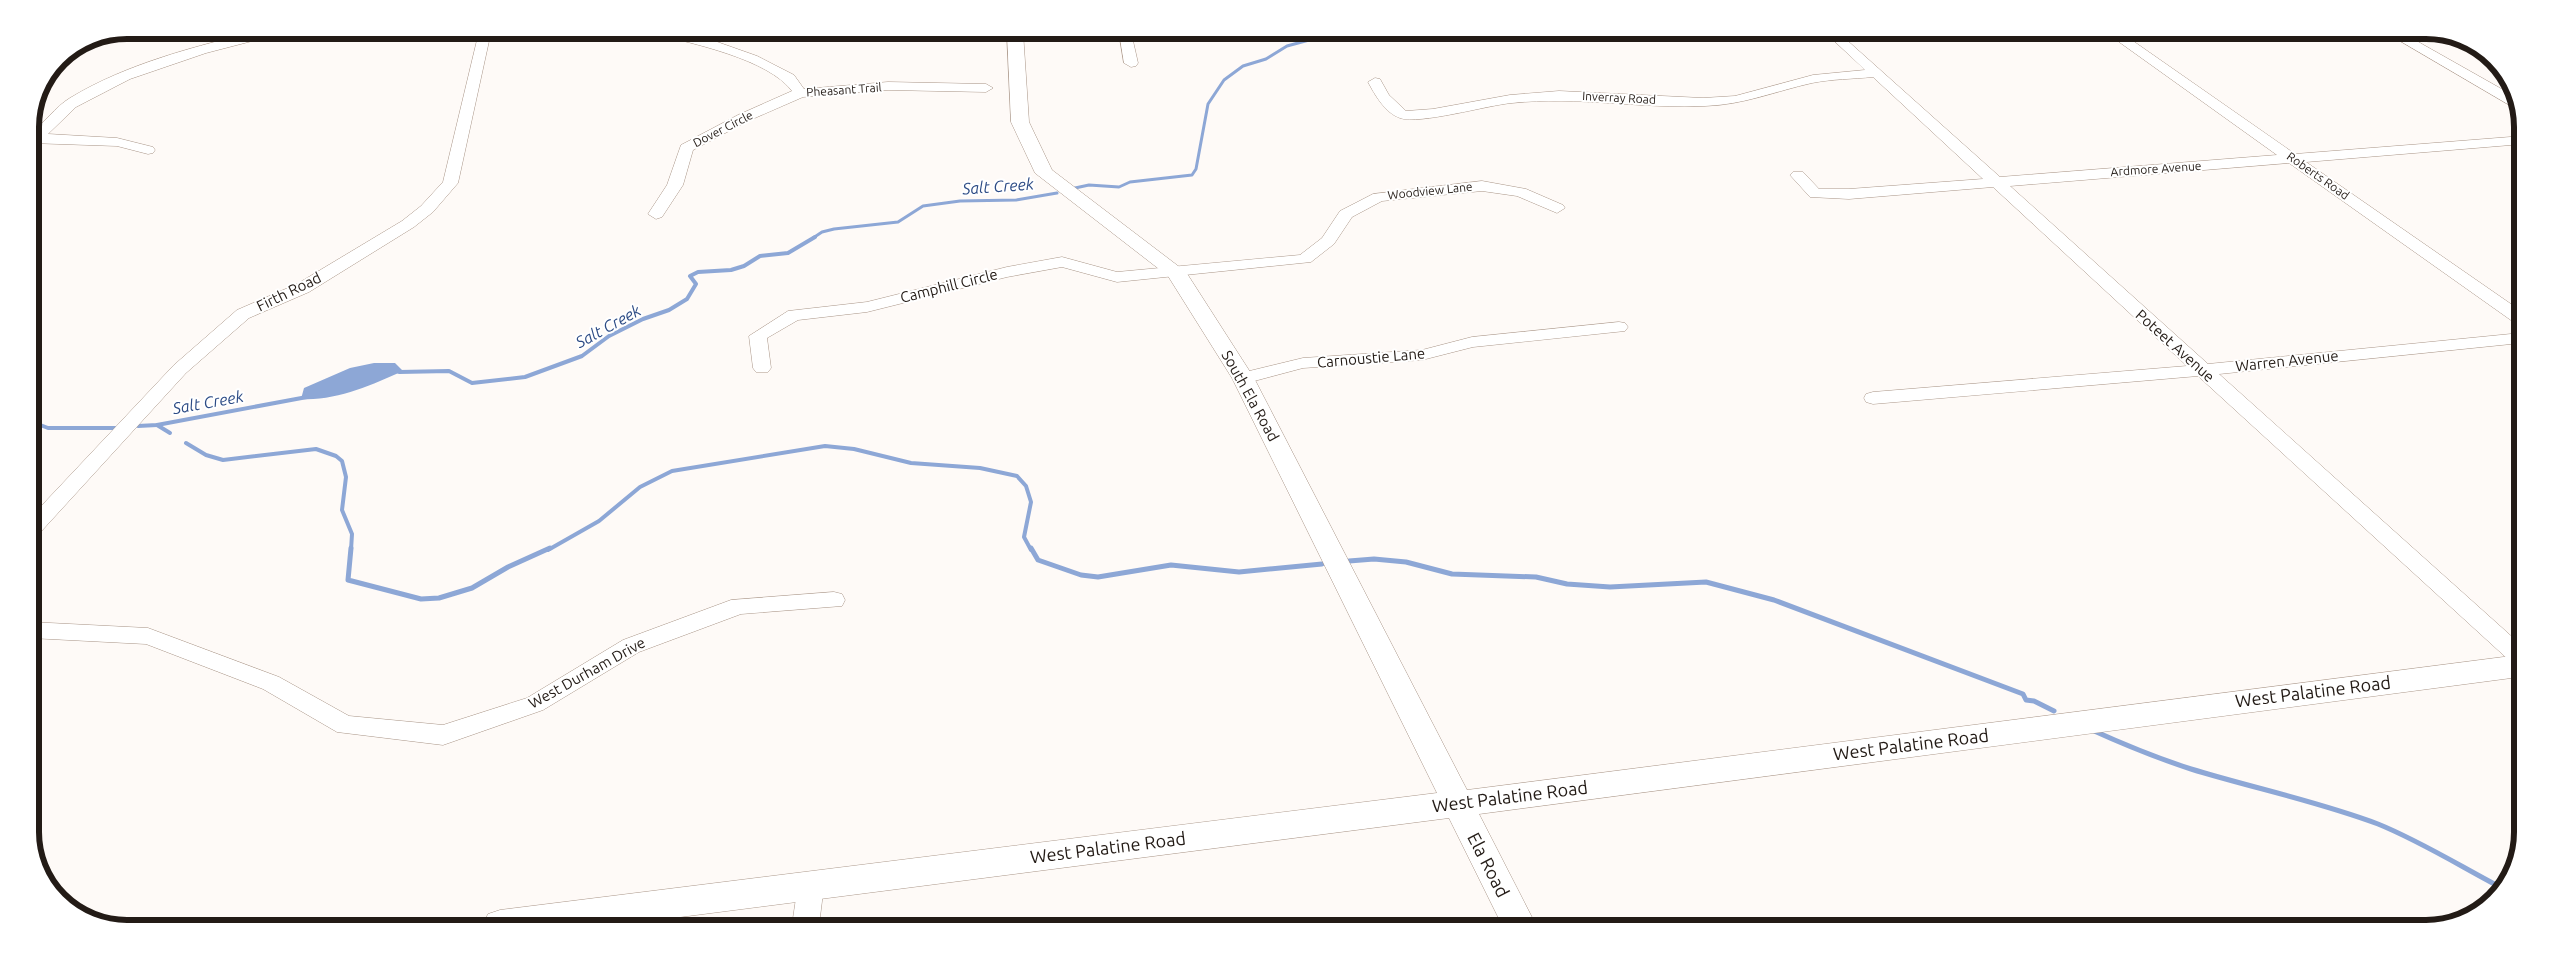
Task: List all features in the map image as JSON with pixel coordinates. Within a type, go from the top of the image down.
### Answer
[{"type":"main road","name":"South Ela Road","points":[[1015,39],[1020,122],[1044,173],[1176,272],[1243,378],[1456,804]]},
{"type":"main road","name":"West Palatine Road","points":[[539,920],[1456,804],[2514,667]]},
{"type":"main road","name":"Ela Road","points":[[1456,804],[1516,920]]},
{"type":"street","points":[[39,132],[74,101],[124,76],[186,54],[244,39]]},
{"type":"street","name":"Firth Road","points":[[39,521],[180,369],[243,314],[303,288],[408,224],[427,209],[450,183],[484,39]]},
{"type":"street","name":"Pheasant Trail","points":[[693,39],[752,59],[789,78],[800,93],[888,86],[986,88]]},
{"type":"street","points":[[1126,39],[1130,63]]},
{"type":"street","name":"Poteet Avenue","points":[[1839,39],[2201,370],[2514,652]]},
{"type":"street","name":"Roberts Road","points":[[2121,39],[2514,314]]},
{"type":"street","points":[[2403,39],[2510,99]]},
{"type":"street","name":"Inverray Road","points":[[1375,82],[1383,97],[1410,119],[1510,98],[1559,95],[1703,102],[1736,100],[1813,79],[1876,73]]},
{"type":"street","name":"Dover Circle","points":[[656,214],[675,185],[686,148],[743,118],[800,93]]},
{"type":"street","points":[[39,138],[112,142],[148,150]]},
{"type":"street","name":"Ardmore Avenue","points":[[1798,175],[1815,194],[1849,194],[2514,141]]},
{"type":"street","name":"Woodview Lane","points":[[1176,272],[1305,259],[1328,241],[1346,214],[1378,197],[1482,186],[1521,192],[1557,208]]},
{"type":"street","name":"Camphill Circle","points":[[762,368],[758,336],[794,315],[867,307],[1007,272],[1062,262],[1117,277],[1176,272]]},
{"type":"street","name":"Carnoustie Lane","points":[[1243,378],[1303,364],[1422,355],[1472,342],[1619,327]]},
{"type":"street","name":"Warren Avenue","points":[[1873,398],[2201,370],[2514,339]]},
{"type":"street","name":"West Durham Drive","points":[[39,630],[148,636],[271,683],[345,725],[443,735],[535,704],[631,646],[739,606],[834,600]]},
{"type":"street","points":[[806,920],[811,885]]},
{"type":"water","points":[[374,363],[395,363],[403,371],[366,387],[341,395],[301,399],[304,388],[350,368]]},
{"type":"waterway","name":"Salt Creek","points":[[1075,188],[1089,185],[1119,187],[1130,182],[1192,175],[1196,169],[1208,104],[1224,80],[1243,66],[1266,59],[1287,46],[1313,39]]},
{"type":"waterway","name":"Salt Creek","points":[[813,238],[822,232],[834,229],[898,222],[923,206],[960,201],[1016,200],[1057,193]]},
{"type":"waterway","name":"Salt Creek","points":[[399,372],[449,371],[472,383],[525,377],[582,356],[609,336],[643,319],[669,310],[687,299],[696,284],[690,276],[698,272],[731,270],[744,266],[760,256],[788,253],[815,237]]},
{"type":"waterway","name":"Salt Creek","points":[[157,425],[307,397]]},
{"type":"waterway","name":"Salt Creek","points":[[39,424],[48,428],[115,428]]},
{"type":"waterway","name":"Salt Creek","points":[[138,426],[157,425]]},
{"type":"waterway","points":[[157,425],[170,433]]},
{"type":"waterway","points":[[186,443],[206,455],[223,460],[316,449],[336,456],[342,461],[346,477],[342,510],[352,534],[351,550]]},
{"type":"waterway","points":[[548,550],[599,521],[640,487],[672,471],[825,446],[854,449],[911,463],[980,468],[1017,476],[1026,486],[1031,502],[1024,537],[1031,550]]},
{"type":"waterway","points":[[351,548],[348,580],[421,599],[439,598],[472,588],[508,567],[550,548]]},
{"type":"waterway","points":[[1031,548],[1038,560],[1081,575],[1098,577],[1171,565],[1239,572],[1322,564]]},
{"type":"waterway","points":[[1349,561],[1374,559],[1406,562],[1452,574],[1536,577],[1567,584],[1610,587],[1706,582],[1774,600],[2023,694],[2026,700],[2034,701],[2054,711]]},
{"type":"waterway","points":[[2092,730],[2141,751],[2191,769],[2332,808],[2378,824],[2425,846],[2497,885]]}]
